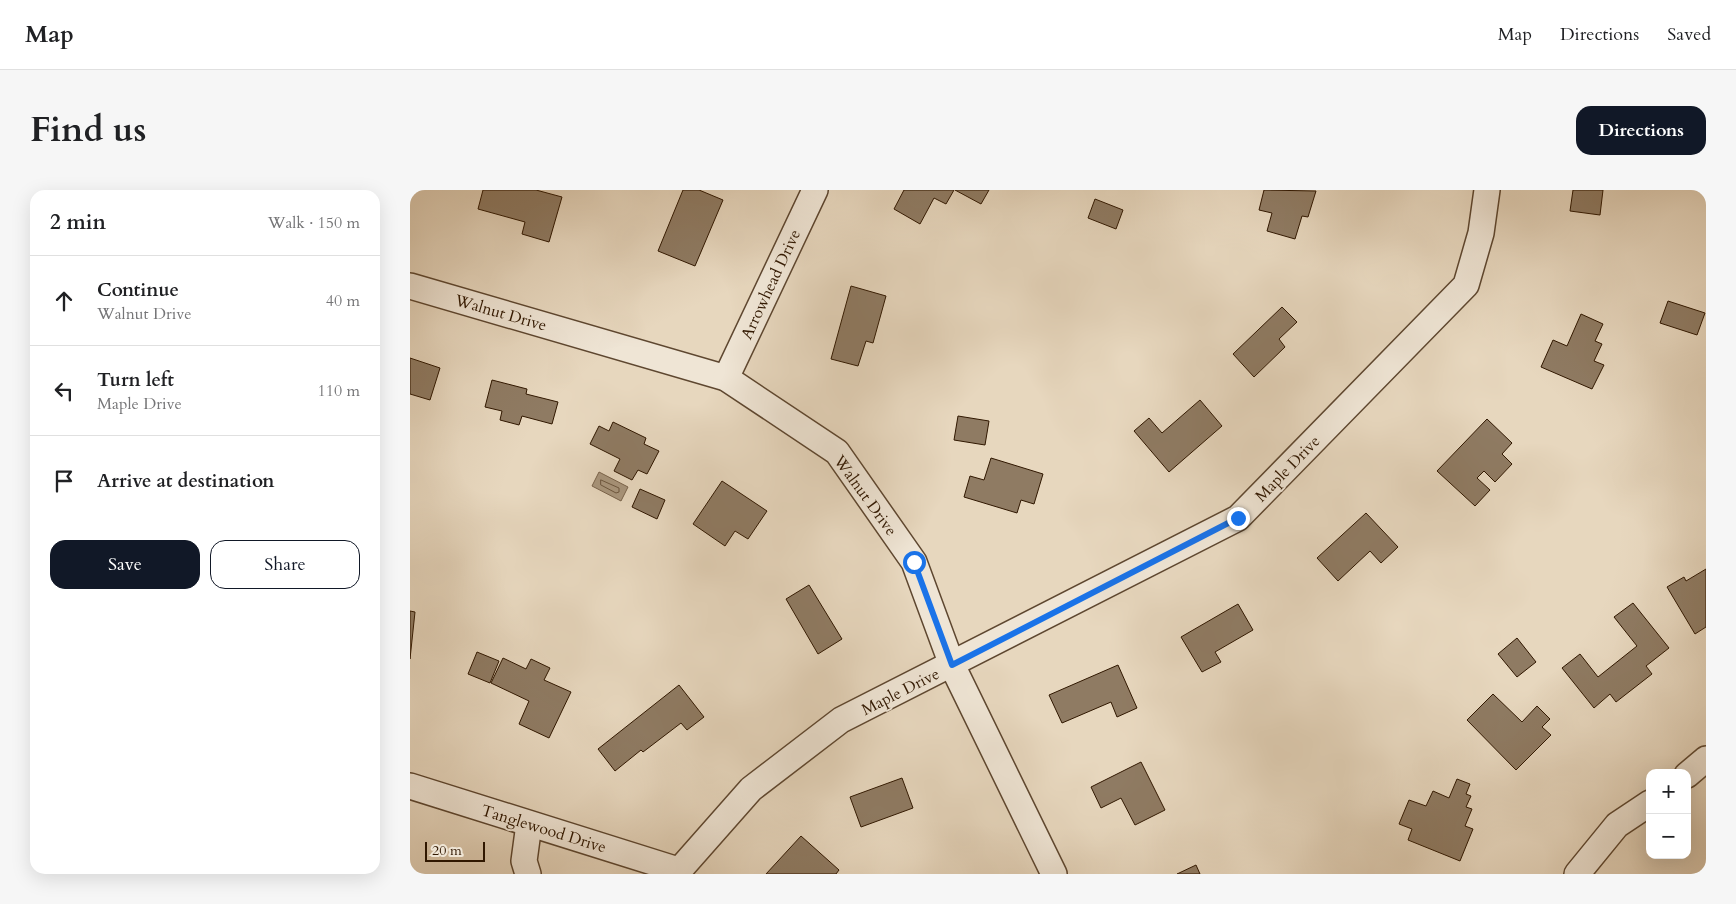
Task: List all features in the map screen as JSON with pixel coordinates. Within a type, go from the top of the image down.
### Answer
[{"type":"street","name":"Arrowhead Drive","points":[[726,378],[815,190]]},
{"type":"street","name":"Maple Drive","points":[[677,872],[751,789],[842,720],[1238,518],[1466,285],[1482,233],[1487,190]]},
{"type":"street","name":"Walnut Drive","points":[[410,286],[726,378],[837,452],[914,562],[952,665],[1054,874]]},
{"type":"street","points":[[1691,772],[1706,759]]},
{"type":"street","name":"Tanglewood Drive","points":[[410,786],[677,872]]},
{"type":"street","points":[[1577,874],[1617,825],[1646,806]]},
{"type":"street","points":[[528,874],[524,861],[529,824]]},
{"type":"water","points":[[599,472],[628,487],[621,501],[592,486]]},
{"type":"building","points":[[483,190],[536,190],[562,197],[549,242],[522,234],[525,222],[478,209]]},
{"type":"building","points":[[683,190],[699,190],[723,200],[695,266],[658,251]]},
{"type":"building","points":[[904,190],[954,190],[946,204],[934,198],[920,224],[894,209]]},
{"type":"building","points":[[955,190],[989,190],[981,204]]},
{"type":"building","points":[[1264,190],[1316,191],[1308,217],[1302,216],[1295,239],[1267,231],[1272,213],[1259,210]]},
{"type":"building","points":[[1573,190],[1603,190],[1600,215],[1570,211]]},
{"type":"building","points":[[1095,199],[1123,210],[1116,229],[1088,218]]},
{"type":"building","points":[[851,286],[886,296],[873,343],[866,341],[858,366],[831,359]]},
{"type":"building","points":[[1668,301],[1705,313],[1697,335],[1660,323]]},
{"type":"building","points":[[1282,307],[1297,322],[1279,339],[1285,347],[1254,377],[1233,354]]},
{"type":"building","points":[[1581,314],[1603,324],[1595,341],[1602,344],[1594,361],[1604,365],[1592,389],[1541,367],[1553,340],[1567,346]]},
{"type":"building","points":[[410,358],[440,368],[430,400],[410,394]]},
{"type":"building","points":[[492,380],[527,389],[526,394],[558,402],[552,424],[522,416],[519,425],[500,420],[502,411],[485,407]]},
{"type":"building","points":[[1200,400],[1222,426],[1169,472],[1134,431],[1149,418],[1162,433]]},
{"type":"building","points":[[958,416],[989,421],[985,445],[954,440]]},
{"type":"building","points":[[1487,419],[1512,443],[1502,454],[1512,464],[1495,482],[1484,471],[1477,478],[1490,490],[1475,506],[1437,471]]},
{"type":"building","points":[[613,422],[646,438],[644,444],[659,451],[647,474],[638,470],[632,480],[614,471],[620,459],[590,444],[599,426],[609,431]]},
{"type":"building","points":[[991,458],[1043,474],[1034,504],[1021,500],[1017,513],[964,497],[970,476],[984,480]]},
{"type":"building","points":[[722,481],[767,511],[748,539],[735,531],[725,546],[693,524]]},
{"type":"building","points":[[640,489],[665,500],[657,519],[632,507]]},
{"type":"building","points":[[1366,513],[1398,547],[1381,563],[1370,551],[1338,581],[1317,558]]},
{"type":"building","points":[[1706,569],[1706,627],[1695,634],[1667,587],[1684,577],[1686,581]]},
{"type":"building","points":[[809,585],[842,639],[818,654],[786,599]]},
{"type":"building","points":[[1633,603],[1669,648],[1646,666],[1652,674],[1616,702],[1610,694],[1594,708],[1562,668],[1580,654],[1598,677],[1637,646],[1614,617]]},
{"type":"building","points":[[1238,604],[1253,630],[1215,652],[1221,662],[1202,672],[1181,637]]},
{"type":"building","points":[[410,611],[415,612],[410,659]]},
{"type":"building","points":[[1517,638],[1536,662],[1517,677],[1498,654]]},
{"type":"building","points":[[477,652],[499,661],[490,683],[468,674]]},
{"type":"building","points":[[503,658],[526,669],[531,659],[550,668],[544,680],[571,692],[549,738],[519,724],[529,701],[491,683]]},
{"type":"building","points":[[1118,665],[1137,708],[1117,717],[1111,702],[1062,723],[1049,695]]},
{"type":"building","points":[[679,685],[704,717],[687,730],[681,723],[643,752],[641,750],[615,771],[598,749]]},
{"type":"building","points":[[1493,694],[1522,722],[1537,706],[1550,719],[1542,727],[1551,735],[1516,770],[1467,720]]},
{"type":"building","points":[[1141,762],[1165,810],[1135,825],[1121,798],[1101,808],[1091,787]]},
{"type":"building","points":[[902,778],[913,808],[861,827],[850,797]]},
{"type":"building","points":[[1457,779],[1470,784],[1466,794],[1471,796],[1466,807],[1472,809],[1465,826],[1473,829],[1460,861],[1408,840],[1412,829],[1399,824],[1409,800],[1426,806],[1433,791],[1449,798]]},
{"type":"building","points":[[801,836],[839,870],[836,874],[766,874]]},
{"type":"building","points":[[1196,865],[1200,874],[1177,874]]},
{"type":"route","points":[[914,562],[952,665],[1238,518]]}]
